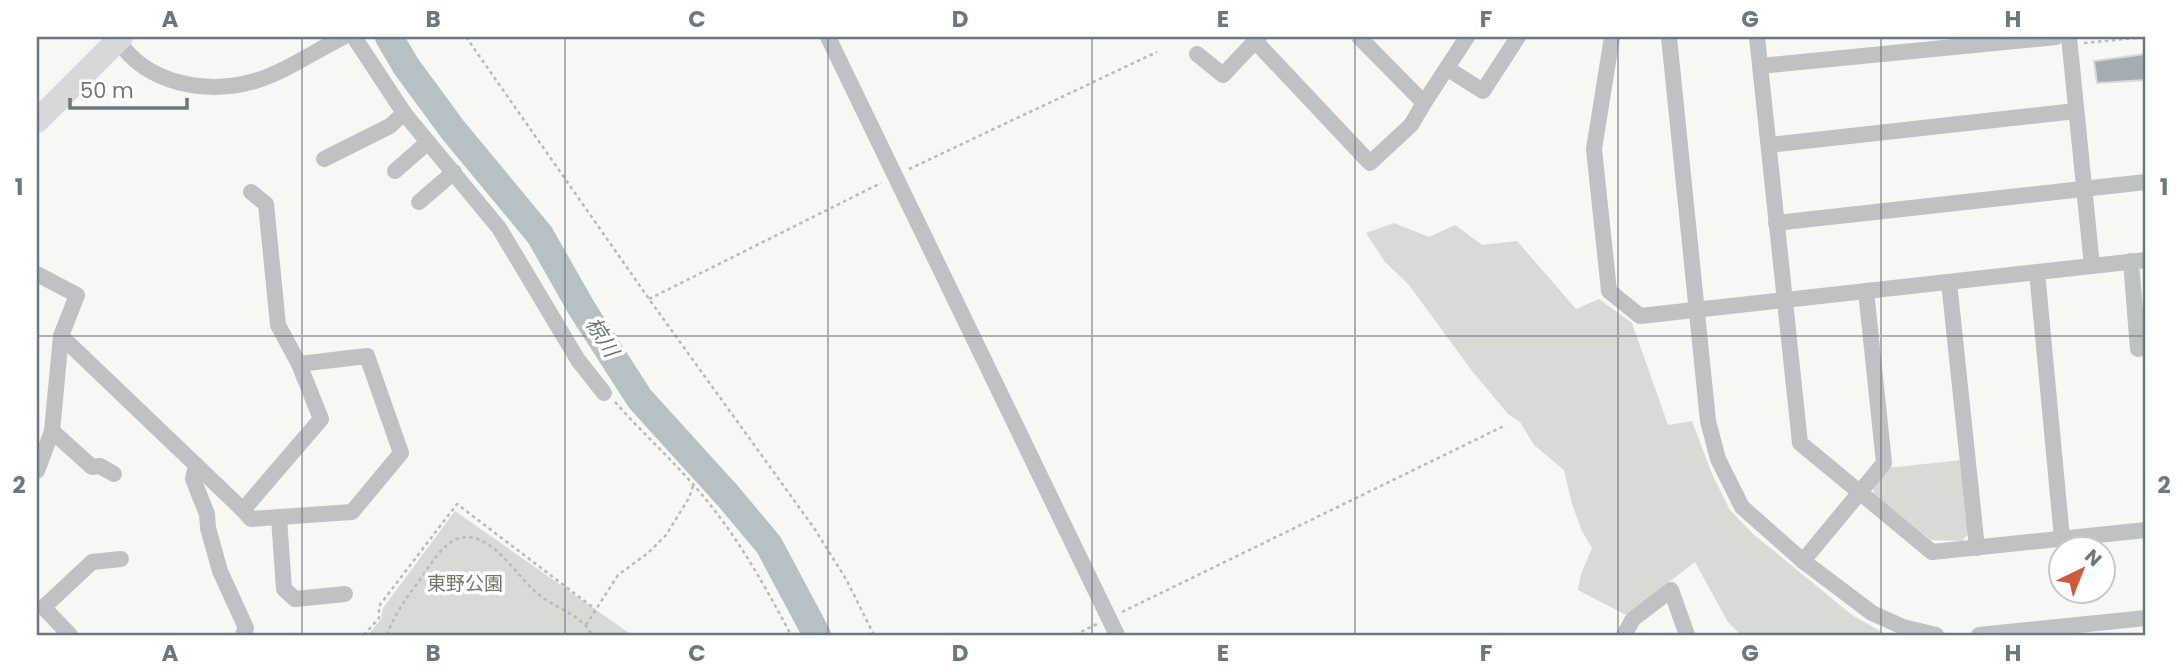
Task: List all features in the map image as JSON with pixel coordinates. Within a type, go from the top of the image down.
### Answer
[{"type":"highway","points":[[37,121],[119,38]]},
{"type":"street","points":[[119,38],[127,55],[158,75],[195,85],[222,86],[267,76],[343,37]]},
{"type":"street","points":[[354,37],[404,113],[499,228],[578,359],[604,393]]},
{"type":"street","points":[[828,37],[1117,635]]},
{"type":"street","points":[[1359,37],[1424,103]]},
{"type":"street","points":[[1197,54],[1223,75],[1257,39],[1370,163],[1412,125],[1467,37]]},
{"type":"street","points":[[1448,69],[1483,91],[1518,37]]},
{"type":"street","points":[[1612,37],[1594,149],[1609,291],[1640,316],[2139,261],[2138,349]]},
{"type":"street","points":[[1669,37],[1699,310],[1708,421],[1726,478],[1742,507],[1852,600],[1879,617],[1903,627],[1936,635]]},
{"type":"street","points":[[1757,37],[1800,443],[1932,552],[2046,540]]},
{"type":"street","points":[[1760,66],[2056,37]]},
{"type":"street","points":[[2075,40],[2076,111],[2092,266]]},
{"type":"street","points":[[1769,145],[2076,111]]},
{"type":"street","points":[[324,159],[390,126],[404,113]]},
{"type":"street","points":[[395,170],[428,142]]},
{"type":"street","points":[[419,202],[454,172]]},
{"type":"street","points":[[1776,223],[2146,182]]},
{"type":"street","points":[[243,510],[321,419],[299,363],[278,325],[266,204],[251,192]]},
{"type":"street","points":[[2037,272],[2062,536]]},
{"type":"street","points":[[37,274],[77,295],[61,336],[52,431],[37,471]]},
{"type":"street","points":[[1949,282],[1977,548]]},
{"type":"street","points":[[1803,561],[1884,463],[1866,291]]},
{"type":"street","points":[[61,336],[251,519],[352,512],[401,453],[367,356],[299,363]]},
{"type":"street","points":[[52,431],[92,467],[100,466],[114,474]]},
{"type":"street","points":[[196,465],[193,479],[207,514],[208,528],[220,571],[246,628],[243,635]]},
{"type":"street","points":[[279,518],[284,589],[295,599],[345,594]]},
{"type":"street","points":[[2083,536],[2146,530]]},
{"type":"street","points":[[70,635],[41,607],[92,562],[121,559]]},
{"type":"street","points":[[1624,635],[1633,620],[1671,590],[1687,635]]},
{"type":"street","points":[[1979,635],[2146,618]]},
{"type":"path","points":[[466,37],[649,299],[814,528],[846,579],[874,635]]},
{"type":"path","points":[[2075,40],[2146,37]]},
{"type":"path","points":[[649,299],[895,176],[1157,52]]},
{"type":"path","points":[[604,393],[693,486],[735,537],[791,635]]},
{"type":"path","points":[[1075,635],[1506,425]]},
{"type":"path","points":[[585,625],[618,575],[648,553],[666,535],[689,498],[693,486]]},
{"type":"path","points":[[365,635],[379,618],[379,606],[457,504],[595,609]]},
{"type":"path","points":[[387,635],[398,608],[437,553],[454,540],[469,537],[492,547],[540,595],[575,616],[592,635]]},
{"type":"green space","points":[[1394,223],[1429,237],[1455,225],[1482,245],[1517,241],[1576,309],[1599,299],[1632,323],[1668,425],[1692,421],[1712,474],[1730,510],[1753,534],[1852,615],[1887,635],[1741,635],[1728,622],[1695,562],[1626,615],[1578,590],[1581,574],[1592,548],[1572,504],[1564,470],[1534,445],[1520,422],[1508,414],[1472,371],[1409,285],[1385,262],[1366,233]]},
{"type":"green space","points":[[1962,460],[1968,534],[1962,541],[1931,540],[1874,495],[1872,484],[1887,468]]},
{"type":"green space","name":"東野公園","points":[[455,511],[632,635],[368,635],[381,619],[383,608]]},
{"type":"building","points":[[2146,54],[2146,80],[2097,83],[2094,61]]},
{"type":"waterway","name":"椋川","points":[[389,37],[406,66],[453,130],[540,235],[582,309],[640,399],[769,545],[817,635]]}]
